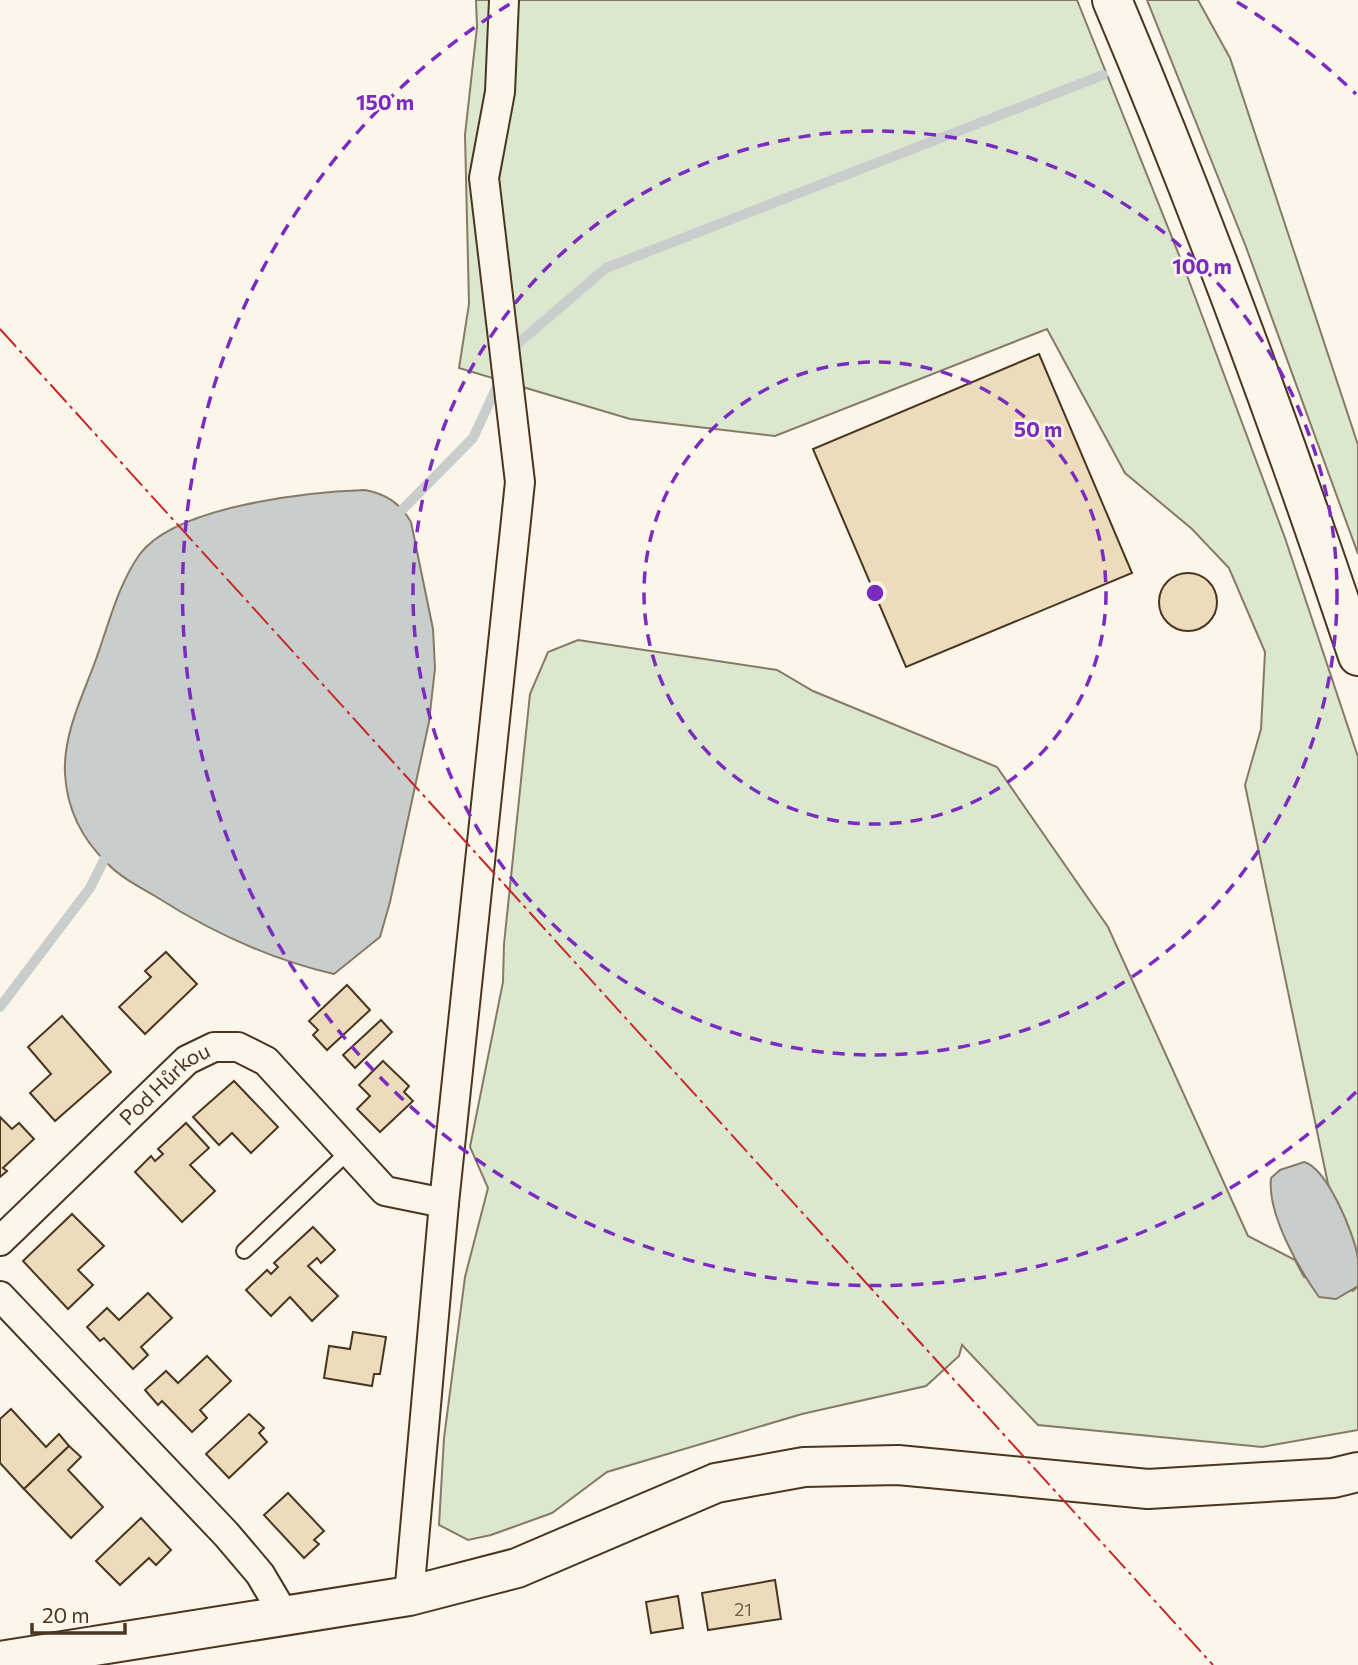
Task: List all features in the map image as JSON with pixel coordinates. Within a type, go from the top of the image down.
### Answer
[{"type":"street","points":[[409,1597],[444,1203],[520,482],[484,178],[500,92],[504,0]]},
{"type":"street","points":[[1112,0],[1216,258],[1315,527],[1358,656]]},
{"type":"street","name":"Pod Hůrkou","points":[[0,1241],[187,1060],[214,1047],[238,1047],[265,1061],[385,1191],[444,1203]]},
{"type":"street","points":[[0,1296],[226,1534],[260,1574],[286,1618]]},
{"type":"street","points":[[6,1660],[409,1597],[517,1568],[716,1483],[804,1467],[898,1465],[1148,1489],[1333,1478],[1358,1472]]},
{"type":"lane","points":[[244,1251],[349,1151]]},
{"type":"green space","points":[[476,0],[1077,0],[1185,270],[1285,538],[1358,757],[1358,1258],[1328,1184],[1245,785],[1261,729],[1265,652],[1229,568],[1192,529],[1125,473],[1047,329],[775,436],[630,419],[459,368],[469,304],[465,135],[477,27]]},
{"type":"green space","points":[[1147,0],[1198,0],[1230,58],[1358,445],[1358,554],[1246,247]]},
{"type":"green space","points":[[578,640],[777,670],[813,691],[997,767],[1108,927],[1248,1236],[1295,1260],[1304,1277],[1353,1291],[1358,1286],[1358,1430],[1262,1447],[1038,1425],[962,1345],[959,1356],[926,1386],[802,1414],[607,1472],[552,1513],[491,1535],[468,1540],[439,1525],[444,1438],[465,1277],[488,1188],[470,1147],[503,982],[504,944],[530,694],[548,652]]},
{"type":"shaded area","points":[[365,490],[392,500],[411,522],[433,629],[435,668],[429,722],[380,937],[334,974],[286,961],[241,943],[197,921],[118,873],[98,854],[77,822],[66,787],[65,759],[74,716],[120,592],[140,554],[158,538],[182,524],[212,513],[278,498]]},
{"type":"shaded area","points":[[1304,1162],[1322,1176],[1330,1189],[1346,1219],[1356,1248],[1358,1286],[1336,1299],[1319,1297],[1294,1257],[1274,1208],[1271,1178],[1280,1170]]},
{"type":"building","points":[[1039,354],[1132,573],[906,667],[813,449]]},
{"type":"building","points":[[1182,573],[1194,573],[1204,577],[1213,586],[1217,608],[1209,623],[1194,631],[1182,631],[1172,627],[1163,618],[1159,608],[1159,596],[1163,586],[1172,577]]},
{"type":"building","points":[[166,952],[197,984],[145,1034],[119,1007],[151,977],[145,971]]},
{"type":"building","points":[[347,985],[370,1010],[327,1050],[313,1035],[318,1030],[309,1021]]},
{"type":"building","points":[[62,1016],[111,1072],[55,1121],[30,1093],[51,1074],[28,1047]]},
{"type":"building","points":[[381,1020],[392,1032],[355,1068],[343,1055]]},
{"type":"building","points":[[383,1061],[409,1086],[404,1092],[413,1101],[380,1132],[357,1109],[370,1096],[359,1085]]},
{"type":"building","points":[[234,1081],[278,1127],[251,1153],[232,1133],[219,1145],[193,1117]]},
{"type":"building","points":[[0,1117],[12,1129],[19,1123],[34,1139],[3,1168],[7,1171],[0,1177]]},
{"type":"building","points":[[186,1123],[209,1148],[190,1165],[215,1191],[182,1222],[135,1172],[151,1156],[155,1161],[163,1154],[158,1149]]},
{"type":"building","points":[[72,1214],[104,1246],[78,1270],[93,1285],[68,1309],[23,1261]]},
{"type":"building","points":[[313,1227],[335,1250],[321,1263],[317,1258],[308,1266],[338,1296],[312,1321],[290,1297],[271,1316],[246,1290],[267,1270],[271,1274],[278,1267],[274,1263]]},
{"type":"building","points":[[148,1293],[172,1318],[141,1347],[148,1355],[133,1369],[104,1338],[100,1341],[87,1327],[107,1308],[119,1320]]},
{"type":"building","points":[[353,1332],[386,1337],[380,1374],[374,1374],[372,1386],[324,1378],[329,1346],[350,1349]]},
{"type":"building","points":[[207,1356],[231,1381],[200,1410],[207,1418],[192,1432],[162,1401],[158,1405],[145,1390],[166,1371],[178,1383]]},
{"type":"building","points":[[11,1409],[46,1447],[59,1434],[69,1446],[24,1489],[0,1463],[0,1419]]},
{"type":"building","points":[[249,1414],[264,1428],[259,1433],[267,1442],[229,1478],[206,1454]]},
{"type":"building","points":[[69,1446],[81,1457],[68,1470],[103,1507],[71,1538],[24,1489]]},
{"type":"building","points":[[288,1493],[324,1531],[314,1540],[319,1544],[304,1558],[264,1515]]},
{"type":"building","points":[[141,1518],[171,1550],[156,1565],[149,1558],[120,1585],[96,1561]]},
{"type":"building","points":[[775,1580],[781,1619],[708,1630],[702,1593]]},
{"type":"building","points":[[678,1596],[683,1628],[651,1633],[646,1602]]},
{"type":"waterway","points":[[512,354],[515,346],[606,268],[1103,75]]},
{"type":"waterway","points":[[396,516],[473,438],[500,380]]},
{"type":"waterway","points":[[0,1007],[90,888],[109,850]]},
{"type":"power","points":[[0,329],[1213,1665]]}]
